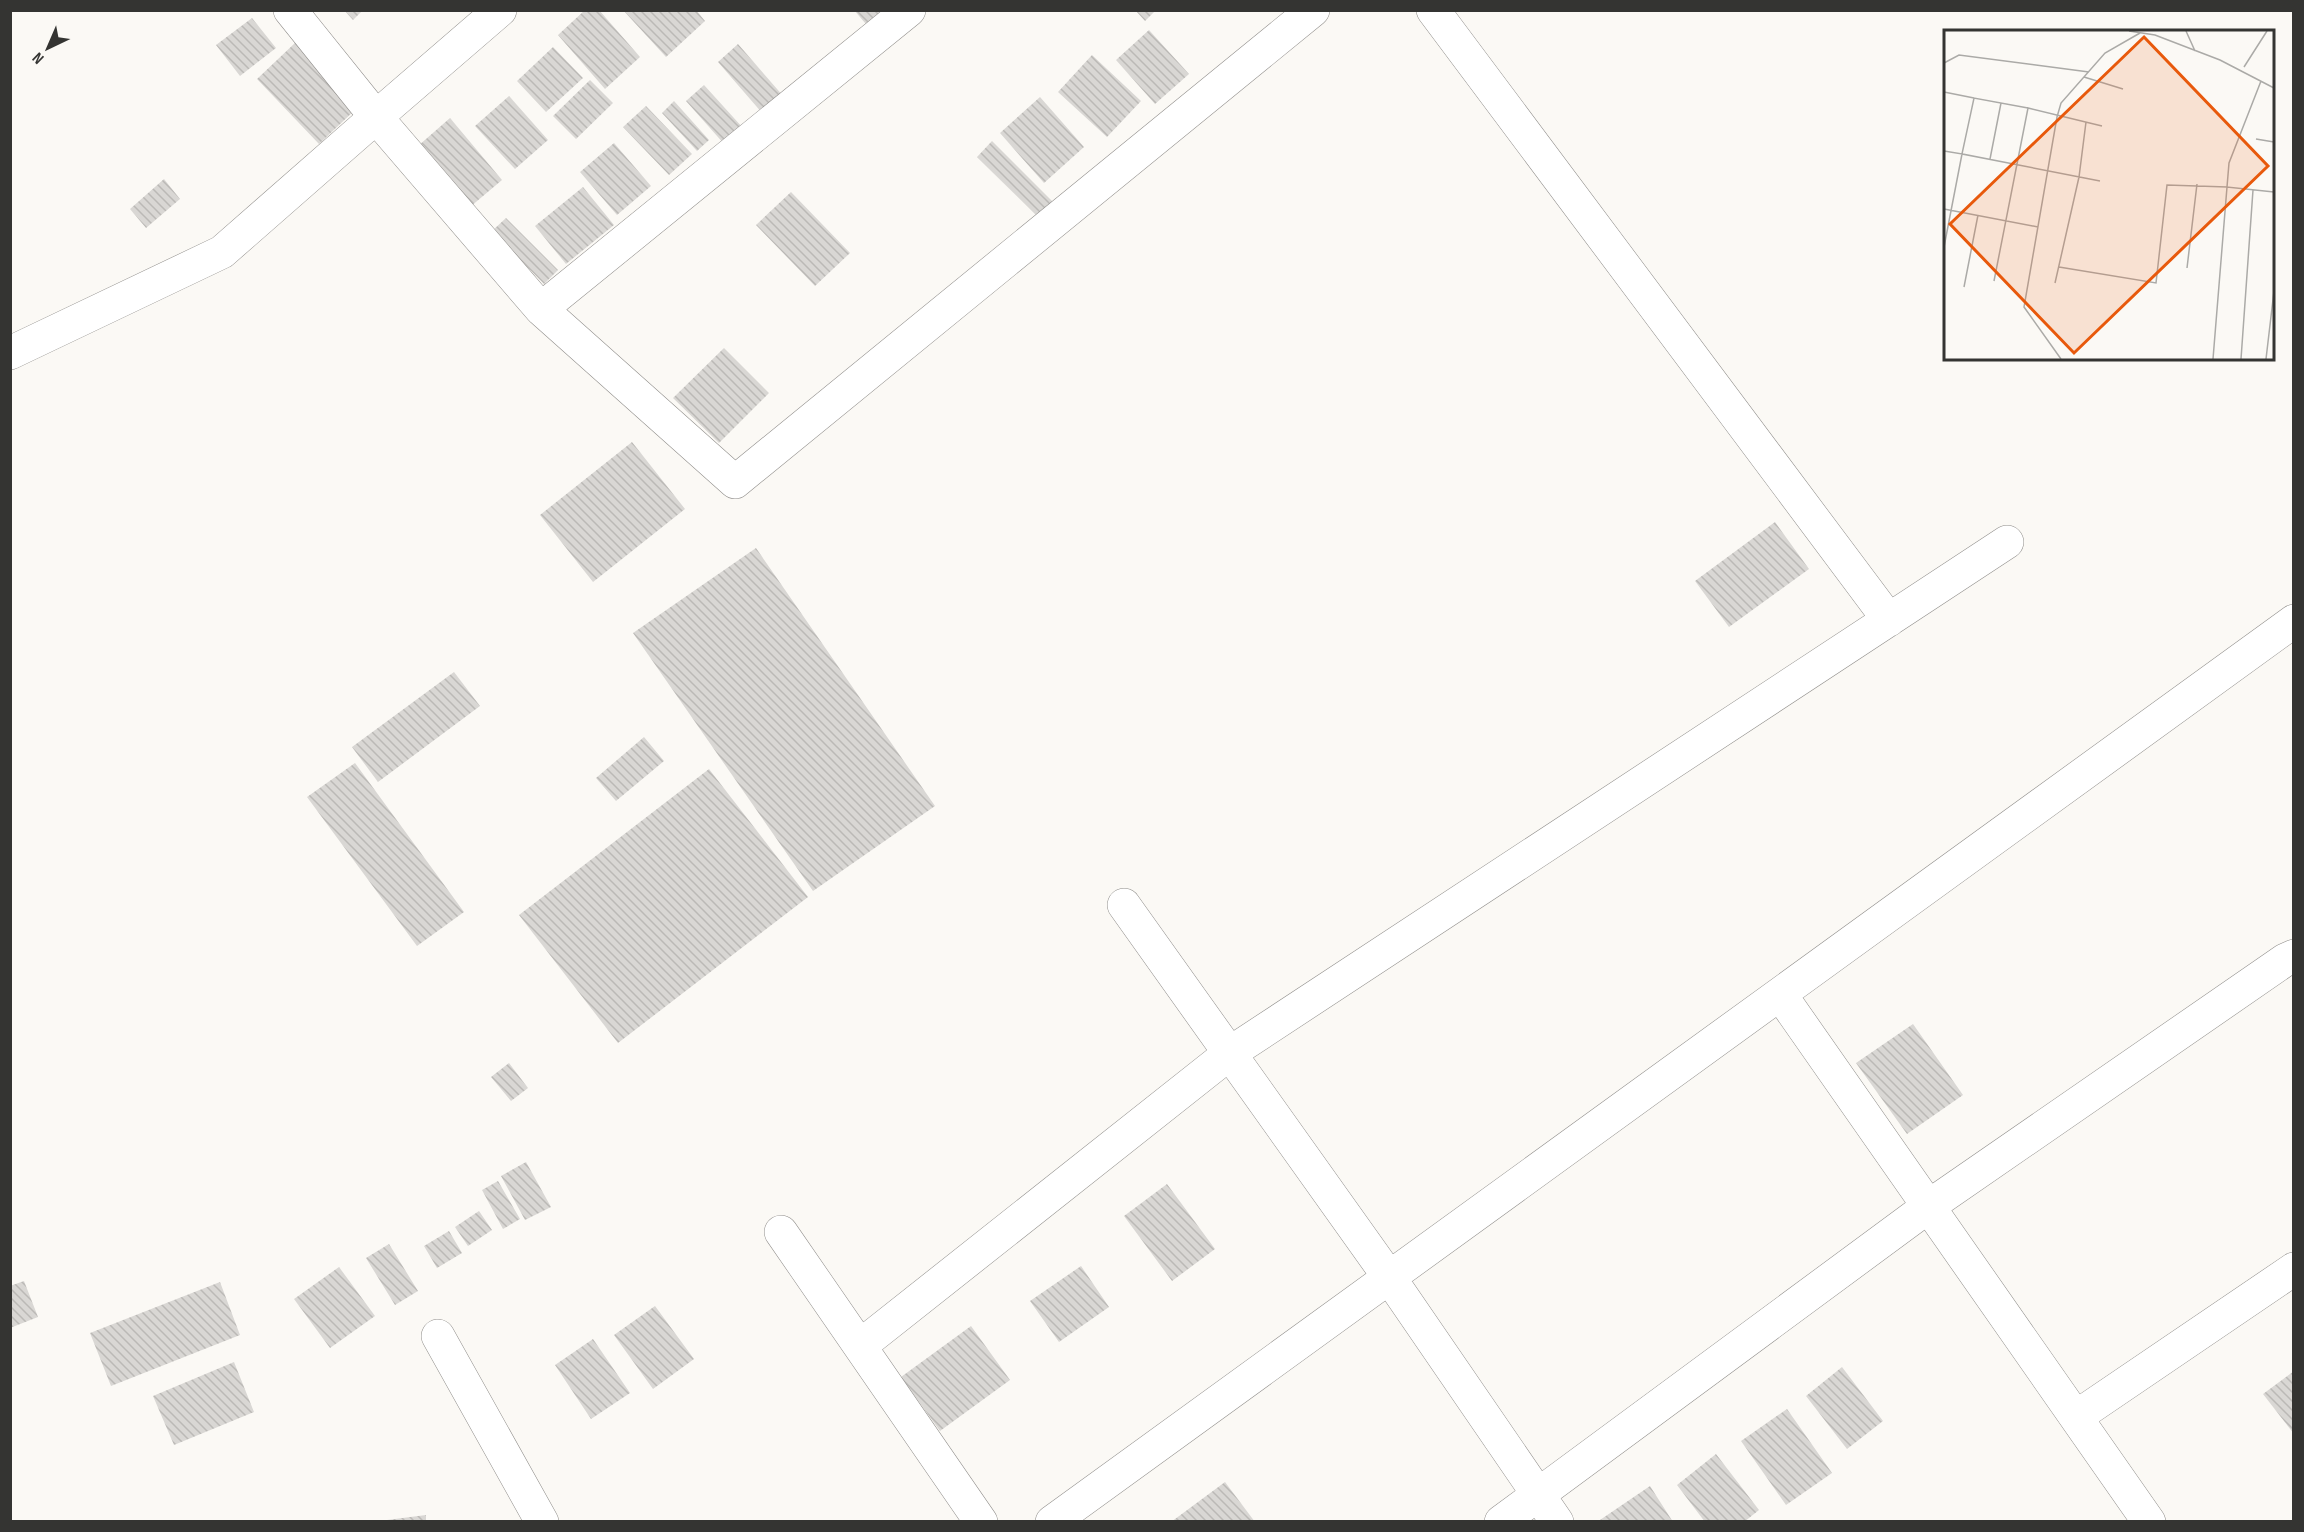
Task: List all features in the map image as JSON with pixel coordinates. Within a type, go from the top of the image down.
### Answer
[{"type":"street","points":[[290,10],[376,117],[541,309],[735,482],[1313,10]]},
{"type":"street","points":[[10,352],[222,252],[500,10]]},
{"type":"street","points":[[541,309],[909,10]]},
{"type":"street","points":[[1433,10],[1888,620]]},
{"type":"street","points":[[860,1346],[1230,1053],[2007,542]]},
{"type":"street","points":[[1052,1521],[2294,621]]},
{"type":"street","points":[[1124,905],[1389,1277],[1557,1521]]},
{"type":"street","points":[[1501,1521],[1929,1206],[2284,960],[2294,956]]},
{"type":"street","points":[[1780,994],[2150,1521]]},
{"type":"street","points":[[781,1232],[981,1521]]},
{"type":"street","points":[[2076,1417],[2294,1269]]},
{"type":"street","points":[[438,1336],[542,1521]]},
{"type":"building","points":[[344,10],[363,10],[353,20]]},
{"type":"building","points":[[585,10],[599,10],[640,57],[605,89],[558,35]]},
{"type":"building","points":[[623,10],[696,10],[705,21],[666,57]]},
{"type":"building","points":[[854,10],[892,10],[871,30]]},
{"type":"building","points":[[1135,10],[1156,10],[1145,21]]},
{"type":"building","points":[[252,18],[276,48],[240,76],[216,45]]},
{"type":"building","points":[[1149,30],[1189,74],[1155,104],[1116,60]]},
{"type":"building","points":[[296,42],[357,108],[319,144],[257,79]]},
{"type":"building","points":[[738,44],[784,97],[763,114],[718,62]]},
{"type":"building","points":[[553,47],[583,78],[546,112],[517,81]]},
{"type":"building","points":[[1092,55],[1141,101],[1107,137],[1058,92]]},
{"type":"building","points":[[590,80],[613,103],[576,139],[553,116]]},
{"type":"building","points":[[704,85],[743,128],[725,145],[686,101]]},
{"type":"building","points":[[509,96],[548,140],[515,169],[475,126]]},
{"type":"building","points":[[1040,97],[1084,147],[1044,183],[1000,133]]},
{"type":"building","points":[[674,101],[709,140],[697,151],[662,113]]},
{"type":"building","points":[[646,106],[692,154],[669,175],[623,127]]},
{"type":"building","points":[[450,118],[502,180],[470,207],[418,146]]},
{"type":"building","points":[[992,141],[1054,203],[1039,218],[977,157]]},
{"type":"building","points":[[614,143],[651,186],[617,215],[580,172]]},
{"type":"building","points":[[164,179],[180,199],[146,228],[130,209]]},
{"type":"building","points":[[583,187],[614,225],[566,264],[535,226]]},
{"type":"building","points":[[791,192],[850,253],[815,286],[756,225]]},
{"type":"building","points":[[506,218],[558,270],[544,284],[492,231]]},
{"type":"building","points":[[724,348],[769,393],[719,443],[673,398]]},
{"type":"building","points":[[632,442],[685,509],[593,582],[540,515]]},
{"type":"building","points":[[1775,522],[1809,569],[1729,627],[1695,581]]},
{"type":"building","points":[[756,548],[935,806],[813,891],[633,633]]},
{"type":"building","points":[[454,672],[480,706],[378,782],[352,747]]},
{"type":"building","points":[[644,737],[664,761],[616,801],[596,778]]},
{"type":"building","points":[[355,763],[464,912],[417,946],[307,797]]},
{"type":"building","points":[[709,769],[808,897],[618,1043],[519,915]]},
{"type":"building","points":[[1913,1024],[1963,1095],[1907,1134],[1856,1063]]},
{"type":"building","points":[[509,1063],[528,1088],[511,1101],[491,1077]]},
{"type":"building","points":[[526,1162],[551,1207],[525,1220],[501,1176]]},
{"type":"building","points":[[498,1181],[520,1219],[503,1229],[482,1190]]},
{"type":"building","points":[[1167,1184],[1215,1249],[1172,1281],[1124,1216]]},
{"type":"building","points":[[479,1211],[492,1230],[468,1246],[455,1227]]},
{"type":"building","points":[[449,1231],[462,1253],[437,1268],[424,1246]]},
{"type":"building","points":[[389,1244],[418,1291],[395,1305],[366,1258]]},
{"type":"building","points":[[1081,1266],[1109,1307],[1059,1342],[1030,1301]]},
{"type":"building","points":[[339,1267],[375,1316],[330,1348],[294,1299]]},
{"type":"building","points":[[24,1281],[38,1317],[10,1328],[10,1286]]},
{"type":"building","points":[[220,1282],[240,1335],[111,1386],[90,1333]]},
{"type":"building","points":[[655,1306],[694,1359],[653,1389],[614,1335]]},
{"type":"building","points":[[971,1326],[1010,1380],[940,1431],[901,1377]]},
{"type":"building","points":[[593,1339],[630,1393],[591,1419],[555,1365]]},
{"type":"building","points":[[234,1362],[254,1412],[174,1445],[153,1396]]},
{"type":"building","points":[[1842,1367],[1883,1421],[1847,1449],[1806,1396]]},
{"type":"building","points":[[2294,1371],[2294,1434],[2263,1394]]},
{"type":"building","points":[[1787,1409],[1832,1473],[1786,1505],[1741,1441]]},
{"type":"building","points":[[1716,1454],[1759,1510],[1744,1522],[1705,1522],[1677,1485]]},
{"type":"building","points":[[1225,1482],[1255,1522],[1171,1522]]},
{"type":"building","points":[[1650,1486],[1673,1522],[1597,1522]]},
{"type":"building","points":[[426,1515],[426,1522],[387,1522],[387,1520]]}]
